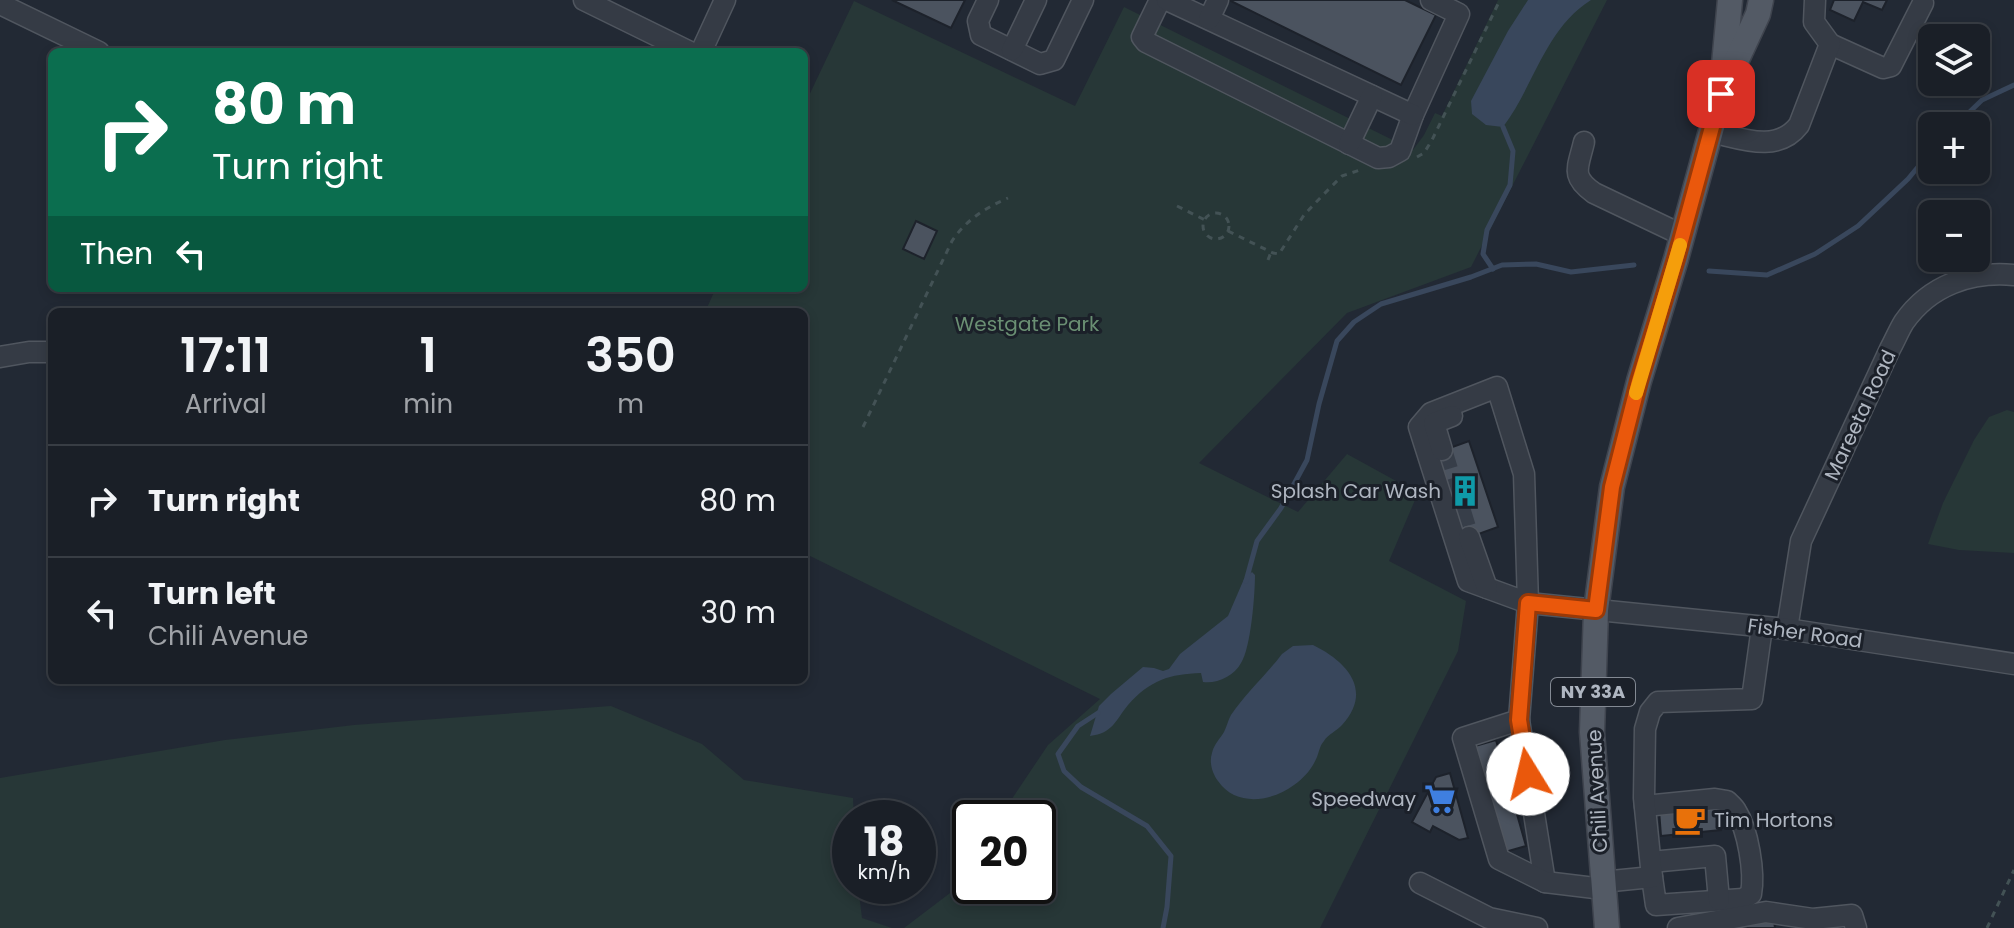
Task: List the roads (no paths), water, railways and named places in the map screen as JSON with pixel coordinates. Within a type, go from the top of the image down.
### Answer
[{"type":"main road","name":"Chili Avenue","points":[[1607,928],[1592,732],[1596,610],[1612,487],[1721,94],[1730,0]]},
{"type":"main road","name":"Chili Avenue","points":[[1721,94],[1758,14],[1761,0]]},
{"type":"street","points":[[584,0],[682,48]]},
{"type":"street","points":[[703,48],[725,0]]},
{"type":"street","points":[[988,0],[978,21],[981,35],[1040,64],[1054,60],[1083,0]]},
{"type":"street","points":[[1012,50],[1036,0]]},
{"type":"street","points":[[1160,0],[1142,37],[1146,42],[1378,158],[1400,151],[1456,7],[1431,0]]},
{"type":"street","points":[[1167,0],[1214,9],[1372,96],[1413,115]]},
{"type":"street","points":[[1815,0],[1814,22],[1830,44],[1883,68],[1891,66],[1923,3]]},
{"type":"street","points":[[0,4],[91,48]]},
{"type":"street","points":[[1711,132],[1764,143],[1783,140],[1793,133],[1799,125],[1830,44]]},
{"type":"street","points":[[1349,144],[1372,96]]},
{"type":"street","points":[[1584,142],[1577,171],[1582,184],[1594,193],[1682,235]]},
{"type":"street","name":"Mareeta Road","points":[[1787,629],[1801,541],[1905,321],[1924,300],[1948,285],[1981,274],[2014,275]]},
{"type":"street","points":[[0,357],[48,352]]},
{"type":"street","points":[[1487,588],[1468,581],[1419,427],[1431,413],[1497,387],[1524,474],[1528,603],[1519,720],[1545,882]]},
{"type":"street","points":[[1442,450],[1434,423],[1480,404],[1489,407],[1513,476],[1525,486]]},
{"type":"street","points":[[1469,537],[1487,588]]},
{"type":"street","name":"Fisher Road","points":[[1487,588],[1528,603],[1787,629],[2014,664]]},
{"type":"street","points":[[1645,806],[1715,799],[1727,801],[1737,811],[1747,841],[1753,883],[1751,894],[1743,899],[1656,905],[1645,806],[1645,729],[1650,712],[1658,702],[1752,699],[1762,627]]},
{"type":"street","points":[[1519,720],[1463,738],[1499,859],[1545,882],[1603,885],[1651,870],[1715,856],[1719,900]]},
{"type":"street","points":[[1420,883],[1489,918],[1537,928]]},
{"type":"street","points":[[1678,928],[1766,912],[1814,924],[1852,915],[1856,928]]},
{"type":"water","points":[[1528,0],[1591,0],[1562,26],[1503,127],[1486,125],[1472,114],[1471,101]]},
{"type":"water","points":[[1252,572],[1255,584],[1250,634],[1244,656],[1234,672],[1214,682],[1203,682],[1201,673],[1161,680],[1136,696],[1109,729],[1090,736],[1099,706],[1143,667],[1163,671],[1169,669],[1180,654],[1228,616],[1244,579]]},
{"type":"water","points":[[1313,645],[1336,659],[1352,678],[1356,700],[1351,712],[1322,744],[1310,769],[1294,785],[1265,798],[1234,795],[1214,775],[1211,760],[1214,747],[1237,707],[1282,654],[1293,646]]},
{"type":"waterway","points":[[1970,112],[1982,100],[2014,85]]},
{"type":"waterway","points":[[1493,269],[1483,254],[1487,230],[1510,185],[1513,151],[1503,127]]},
{"type":"waterway","points":[[1709,271],[1767,275],[1815,254],[1858,226],[1918,167]]},
{"type":"waterway","points":[[1246,581],[1257,541],[1281,508],[1307,460],[1337,341],[1354,322],[1381,304],[1502,265],[1536,264],[1571,272],[1634,265]]},
{"type":"waterway","points":[[1098,713],[1078,726],[1058,754],[1064,771],[1081,787],[1147,826],[1171,856],[1163,928]]},
{"type":"tunnel","points":[[1442,450],[1469,537]]},
{"type":"place","name":"Splash Car Wash","points":[[1465,491]]},
{"type":"place","name":"Speedway","points":[[1440,799]]},
{"type":"place","name":"Tim Hortons","points":[[1690,820]]},
{"type":"park label","name":"Westgate Park","points":[[1027,324]]}]
